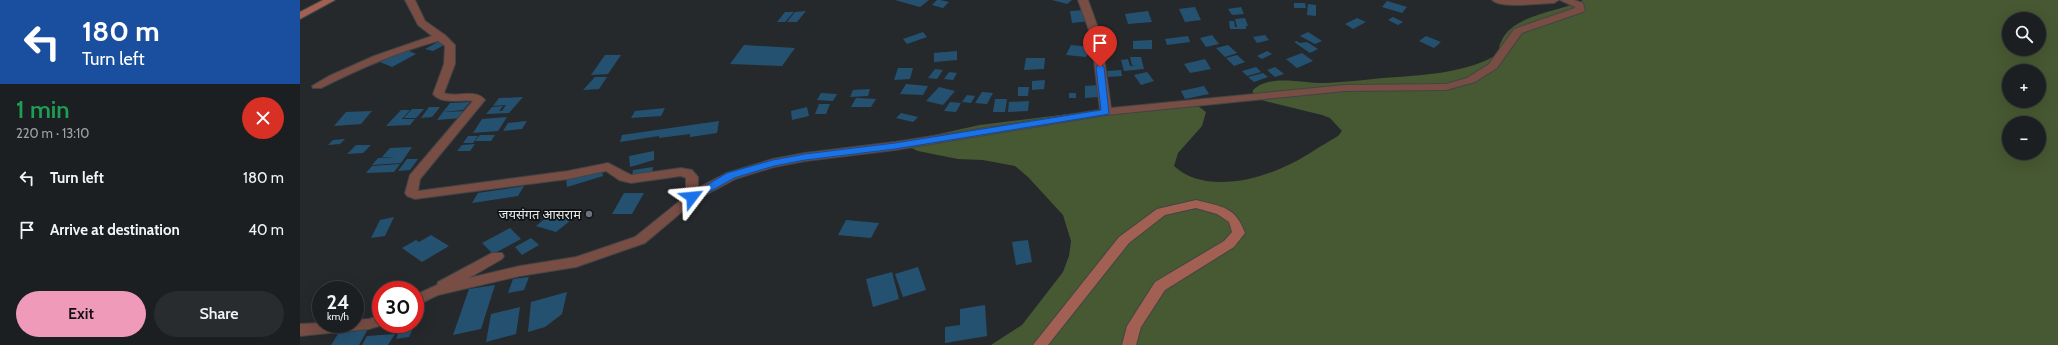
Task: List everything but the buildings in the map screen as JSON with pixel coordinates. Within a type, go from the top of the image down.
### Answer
[{"type":"main road","points":[[300,16],[330,0]]},
{"type":"main road","points":[[1040,345],[1124,240],[1161,212],[1196,204],[1221,211],[1234,220],[1239,233],[1229,244],[1160,286],[1134,326],[1129,345]]},
{"type":"street","points":[[410,0],[421,23],[428,30],[441,37],[450,45],[452,53],[450,64],[438,94],[446,99],[474,98],[480,100],[414,178],[410,188],[411,193],[415,195],[568,175],[608,167],[623,177],[631,179],[681,172],[688,173],[692,177],[692,197]]},
{"type":"street","points":[[1083,0],[1096,36],[1106,112]]},
{"type":"street","points":[[1497,0],[1513,2],[1554,0]]},
{"type":"street","points":[[434,291],[520,271],[576,262],[640,240],[692,197],[731,176],[773,163],[805,157],[895,146],[1106,112],[1345,88],[1446,87],[1471,80],[1493,66],[1518,31],[1580,10],[1580,5],[1565,0]]},
{"type":"street","points":[[317,86],[381,55],[406,46],[441,37]]},
{"type":"street","points":[[424,296],[497,256]]},
{"type":"street","points":[[300,330],[372,323]]},
{"type":"green space","points":[[1583,0],[2058,0],[2058,345],[991,345],[1022,325],[1063,272],[1069,256],[1071,241],[1063,215],[1028,177],[1015,166],[983,160],[958,159],[918,151],[909,147],[911,140],[980,125],[1174,101],[1194,103],[1206,112],[1202,126],[1178,153],[1174,166],[1185,174],[1198,179],[1213,182],[1243,180],[1257,177],[1291,164],[1338,136],[1342,131],[1330,118],[1261,100],[1253,95],[1253,90],[1260,85],[1269,82],[1288,80],[1317,83],[1340,82],[1457,70],[1485,61],[1498,54],[1501,42],[1515,25],[1538,15]]},
{"type":"place","name":"जयसंगत आसराम","points":[[589,214]]},
{"type":"route","points":[[692,197],[731,176],[773,163],[805,157],[895,146],[1106,112],[1100,67]]}]
